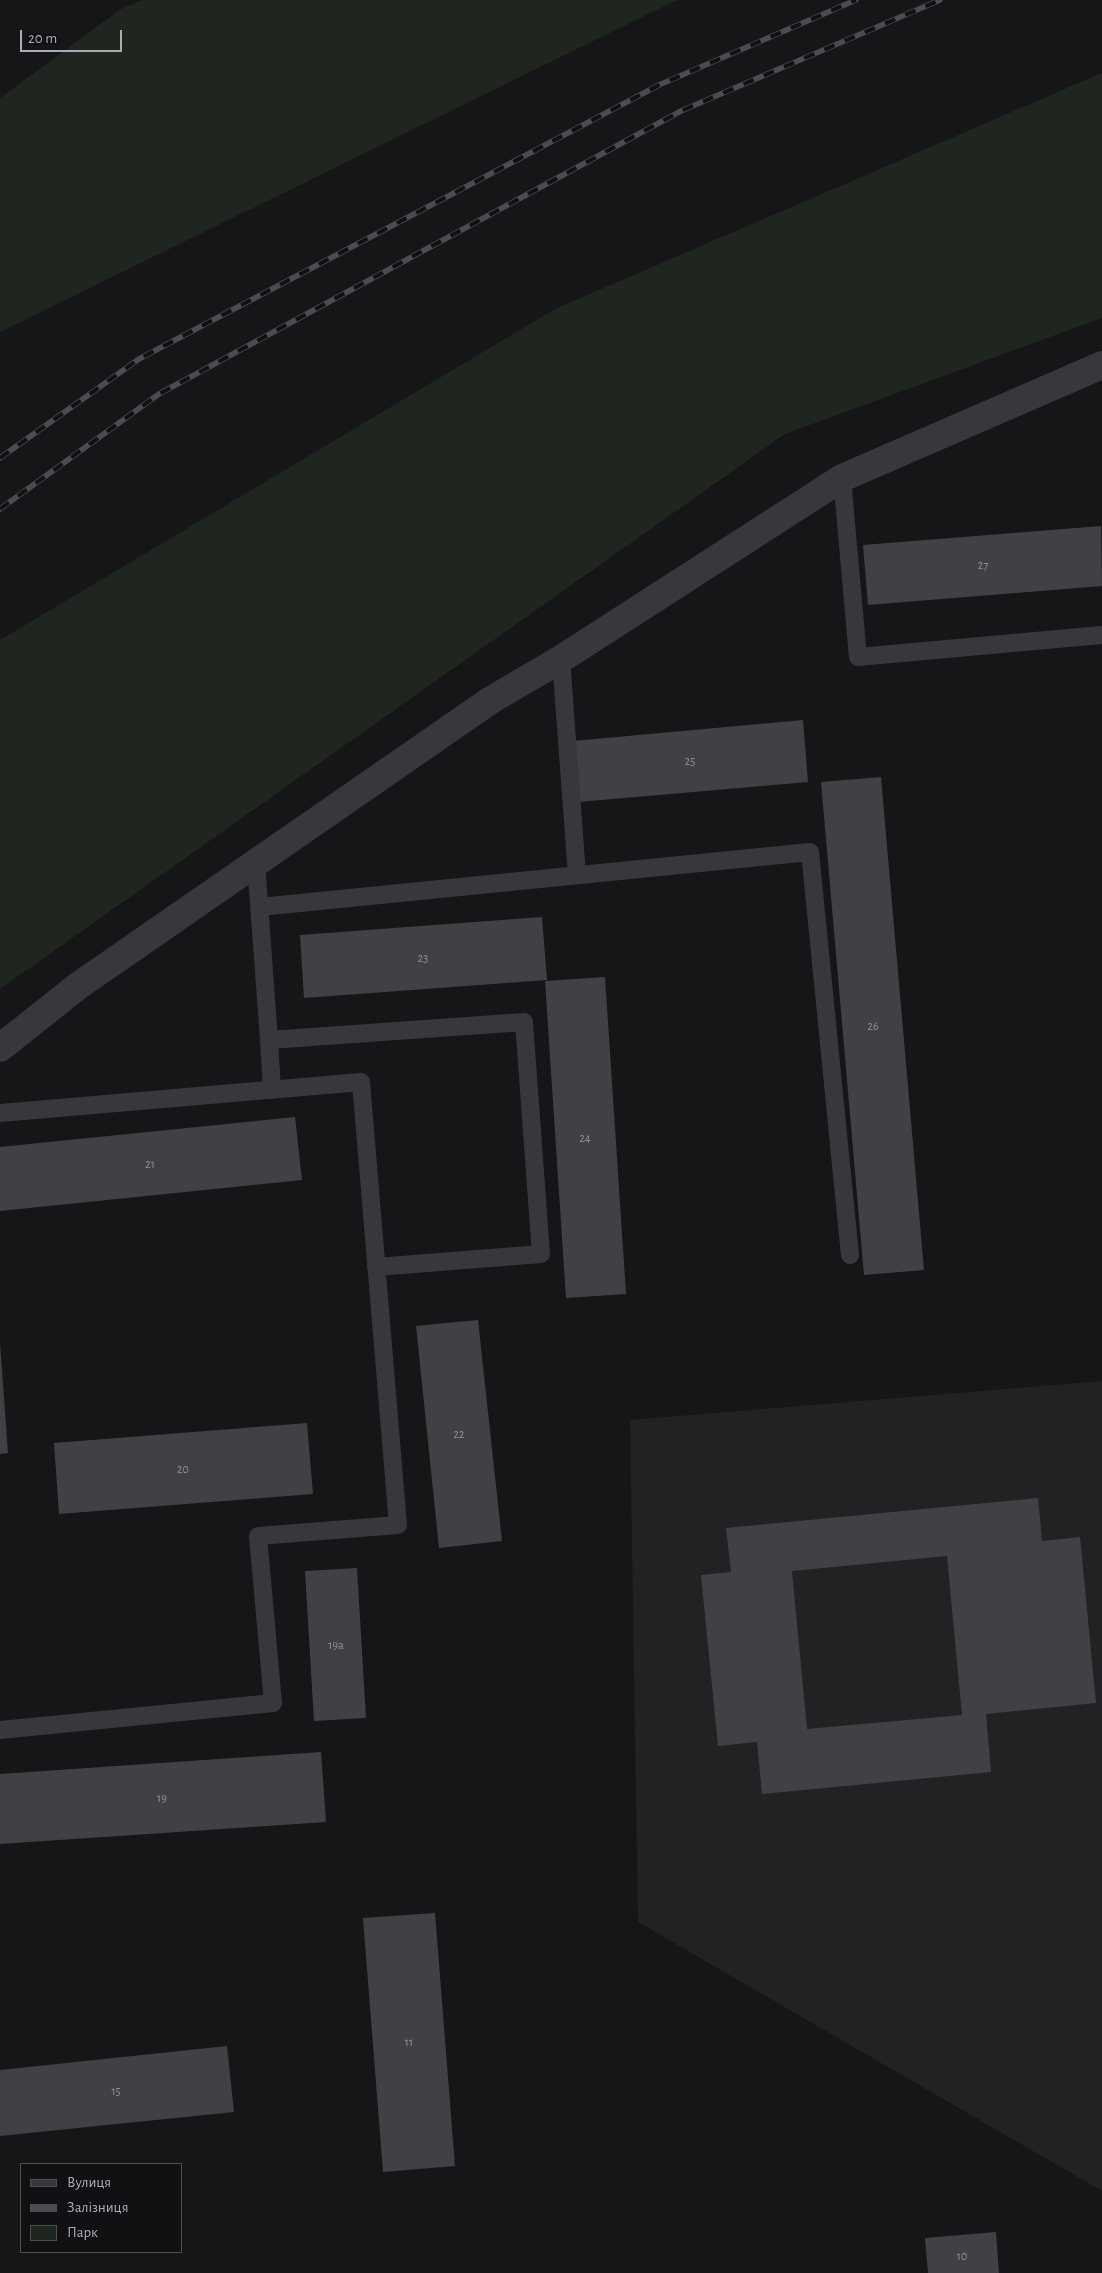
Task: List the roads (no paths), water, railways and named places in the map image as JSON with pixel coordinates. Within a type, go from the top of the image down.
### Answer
[{"type":"street","points":[[0,1048],[78,986],[491,700],[561,659],[842,478],[1102,365]]},
{"type":"lane","points":[[842,478],[858,657],[1102,635]]},
{"type":"lane","points":[[561,659],[577,875]]},
{"type":"lane","points":[[260,907],[810,852],[850,1255]]},
{"type":"lane","points":[[256,862],[272,1090]]},
{"type":"lane","points":[[269,1040],[524,1022],[541,1254],[376,1267]]},
{"type":"lane","points":[[0,1112],[361,1082],[398,1525],[258,1536],[273,1703],[0,1730]]},
{"type":"railway","points":[[0,458],[139,359],[659,85],[856,0]]},
{"type":"railway","points":[[0,509],[159,394],[681,111],[940,0]]}]
